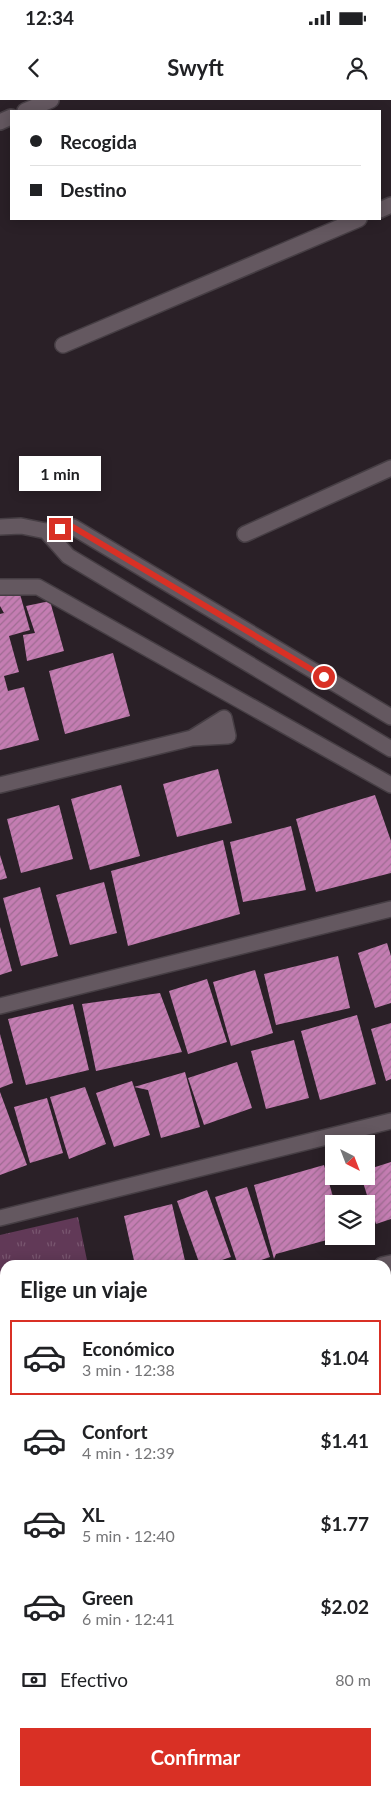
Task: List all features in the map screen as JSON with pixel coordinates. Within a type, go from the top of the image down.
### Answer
[{"type":"street","points":[[27,110],[51,100]]},
{"type":"street","points":[[63,345],[357,220]]},
{"type":"street","points":[[245,534],[391,468]]},
{"type":"street","points":[[0,527],[21,526],[46,531],[73,527],[391,717]]},
{"type":"street","points":[[46,531],[68,556],[391,749]]},
{"type":"street","points":[[0,587],[38,586],[391,785]]},
{"type":"street","points":[[0,785],[192,738]]},
{"type":"street","points":[[0,1006],[391,909]]},
{"type":"street","points":[[0,1218],[391,1121]]},
{"type":"green space","points":[[78,1217],[87,1260],[0,1260],[0,1235]]},
{"type":"building","points":[[0,592],[20,594],[30,630],[9,636],[19,672],[4,676],[8,691],[24,687],[39,740],[0,750],[0,614],[4,613],[0,606]]},
{"type":"building","points":[[50,601],[64,651],[27,661],[23,635],[35,633],[26,606]]},
{"type":"building","points":[[113,653],[130,716],[65,734],[49,671]]},
{"type":"building","points":[[218,769],[232,823],[177,837],[163,784]]},
{"type":"building","points":[[121,785],[140,856],[90,870],[71,799]]},
{"type":"building","points":[[375,795],[391,841],[391,873],[316,892],[296,819]]},
{"type":"building","points":[[59,805],[73,859],[21,873],[7,819]]},
{"type":"building","points":[[291,826],[306,890],[243,902],[230,842]]},
{"type":"building","points":[[223,840],[240,914],[128,946],[111,871]]},
{"type":"building","points":[[0,855],[7,878],[0,880]]},
{"type":"building","points":[[104,882],[117,933],[70,945],[56,895]]},
{"type":"building","points":[[40,887],[58,956],[21,966],[3,898]]},
{"type":"building","points":[[0,927],[12,971],[0,975]]},
{"type":"building","points":[[387,943],[391,956],[391,1003],[375,1008],[358,953]]},
{"type":"building","points":[[338,956],[350,1008],[276,1025],[264,974]]},
{"type":"building","points":[[255,970],[273,1033],[231,1046],[213,982]]},
{"type":"building","points":[[207,979],[227,1042],[188,1054],[169,991]]},
{"type":"building","points":[[160,993],[182,1052],[96,1071],[82,1004]]},
{"type":"building","points":[[73,1004],[89,1070],[26,1085],[8,1019]]},
{"type":"building","points":[[357,1015],[376,1084],[320,1100],[301,1031]]},
{"type":"building","points":[[391,1023],[391,1079],[386,1081],[371,1029]]},
{"type":"building","points":[[0,1034],[13,1083],[0,1088]]},
{"type":"building","points":[[294,1040],[309,1098],[266,1109],[251,1051]]},
{"type":"building","points":[[237,1062],[252,1108],[204,1125],[188,1078]]},
{"type":"building","points":[[185,1072],[200,1127],[161,1138],[148,1090],[134,1087]]},
{"type":"building","points":[[132,1081],[150,1135],[114,1147],[96,1093]]},
{"type":"building","points":[[85,1087],[106,1144],[69,1159],[50,1097]]},
{"type":"building","points":[[0,1092],[27,1165],[0,1175]]},
{"type":"building","points":[[47,1098],[63,1153],[30,1163],[14,1107]]},
{"type":"building","points":[[391,1162],[391,1219],[376,1224],[375,1195],[367,1195],[364,1185],[375,1185],[375,1167]]},
{"type":"building","points":[[324,1165],[325,1185],[330,1185],[332,1195],[325,1195],[325,1240],[276,1254],[274,1259],[254,1185]]},
{"type":"building","points":[[247,1187],[270,1257],[261,1260],[236,1260],[215,1197]]},
{"type":"building","points":[[207,1190],[231,1257],[222,1260],[198,1260],[177,1201]]},
{"type":"building","points":[[172,1204],[185,1260],[134,1260],[124,1216]]},
{"type":"route","points":[[60,529],[73,527],[324,677]]}]
